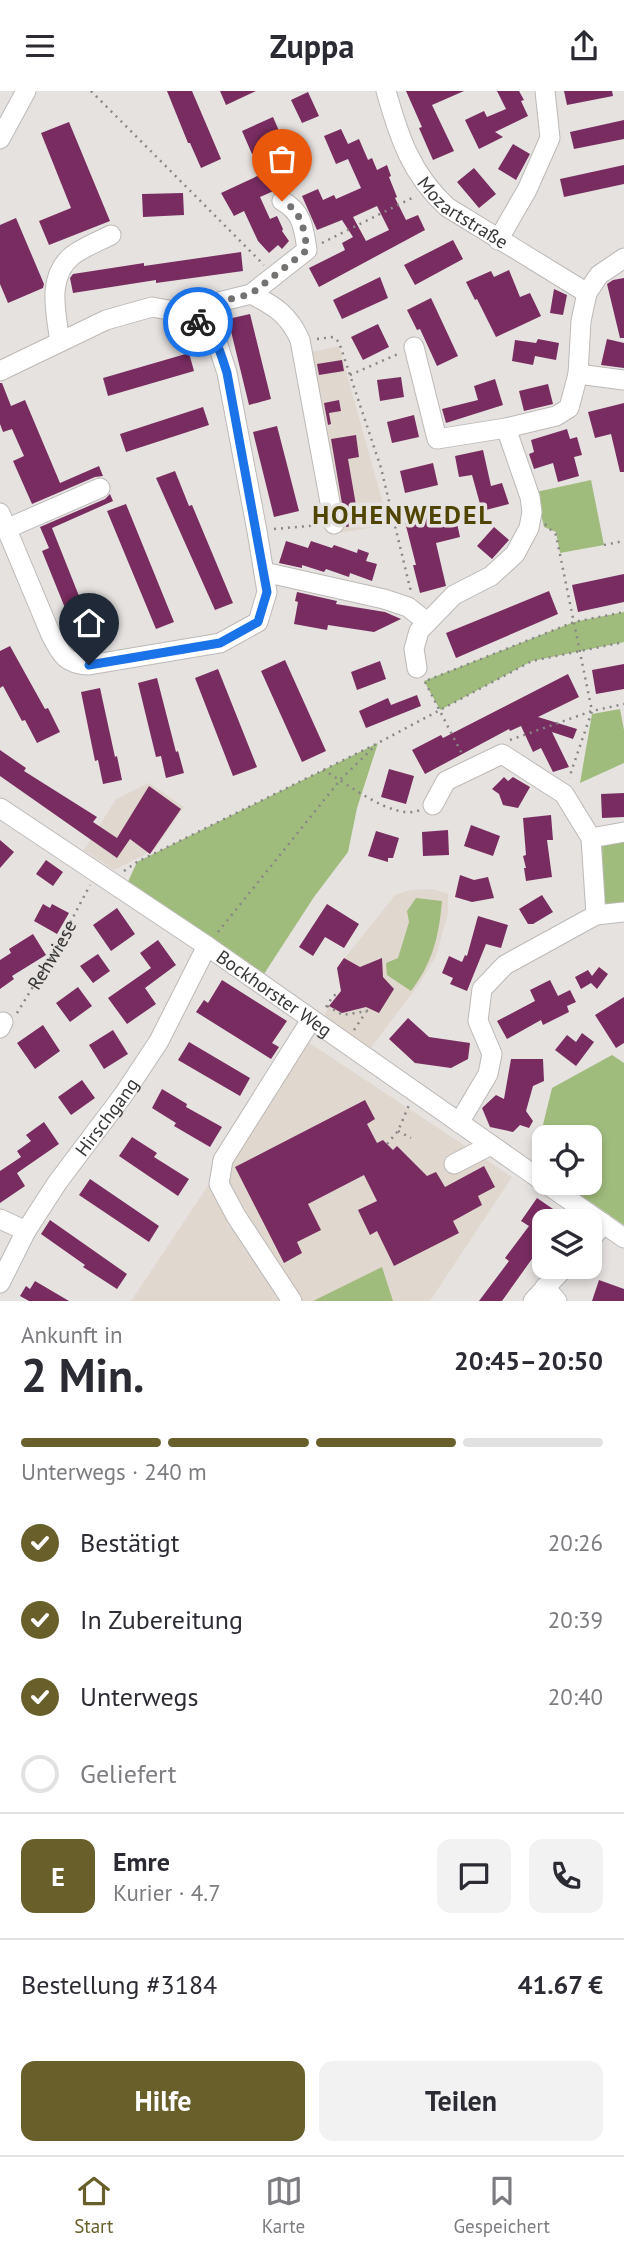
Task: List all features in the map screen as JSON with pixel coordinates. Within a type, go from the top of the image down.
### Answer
[{"type":"street","points":[[0,139],[26,91]]},
{"type":"street","name":"Mozartstraße","points":[[386,91],[401,142],[428,190],[447,207],[587,293]]},
{"type":"street","points":[[498,240],[527,190],[550,138],[545,91]]},
{"type":"street","points":[[179,312],[251,294],[307,250],[304,228],[294,208],[282,201]]},
{"type":"street","points":[[60,342],[54,301],[55,283],[61,269],[72,255],[111,235]]},
{"type":"street","points":[[414,347],[437,439],[506,428],[556,416],[569,408],[578,374],[581,321],[587,293],[600,275],[624,258]]},
{"type":"street","points":[[251,294],[271,304],[292,322],[300,340],[334,524]]},
{"type":"street","points":[[0,371],[106,320],[152,307],[179,312],[204,325],[218,345],[227,373],[257,531],[267,592],[258,622],[220,643],[89,665],[74,664],[60,651],[51,635],[3,521],[100,488]]},
{"type":"street","points":[[578,374],[624,380]]},
{"type":"street","points":[[421,675],[414,649],[422,619],[454,595],[491,576],[516,554],[529,528],[532,512],[530,497],[506,428]]},
{"type":"street","points":[[264,572],[384,599],[408,607],[422,619]]},
{"type":"street","points":[[433,805],[446,781],[502,754],[564,794],[591,838],[596,915]]},
{"type":"street","name":"Bockhorster Weg","points":[[0,809],[317,1016],[459,1123],[532,1174]]},
{"type":"street","points":[[591,838],[624,832]]},
{"type":"street","points":[[459,1123],[488,1074],[492,1055],[472,1020],[482,989],[505,965],[596,915],[624,912]]},
{"type":"street","name":"Hirschgang","points":[[0,1283],[26,1231],[57,1183],[124,1094],[159,1041],[207,946]]},
{"type":"street","points":[[292,1301],[236,1216],[219,1184],[223,1160],[317,1016]]},
{"type":"street","points":[[454,1164],[491,1145]]},
{"type":"street","name":"Bockhorster Weg","points":[[562,1195],[624,1238]]},
{"type":"street","points":[[0,1219],[26,1231]]},
{"type":"street","points":[[545,1296],[557,1279]]},
{"type":"path","points":[[91,91],[273,275]]},
{"type":"path","points":[[307,250],[428,190]]},
{"type":"path","points":[[300,340],[333,337],[340,342],[381,468],[422,619]]},
{"type":"path","points":[[350,375],[414,347]]},
{"type":"path","points":[[532,512],[556,534],[592,711],[564,794]]},
{"type":"path","points":[[257,531],[334,524]]},
{"type":"path","points":[[604,545],[624,541]]},
{"type":"path","points":[[470,770],[421,675],[574,622],[624,612]]},
{"type":"path","points":[[103,877],[378,743],[532,661],[624,642]]},
{"type":"path","points":[[502,754],[506,741],[592,711],[624,704]]},
{"type":"path","points":[[207,946],[341,779],[378,743]]},
{"type":"path","points":[[323,770],[341,779],[372,802],[414,813],[433,805]]},
{"type":"path","name":"Rehwiese","points":[[2,1025],[18,1012],[103,877]]},
{"type":"path","points":[[317,1016],[333,996],[339,993]]},
{"type":"path","points":[[327,1006],[343,1015],[366,1009],[348,1039]]},
{"type":"path","points":[[387,1144],[398,1131],[410,1102]]},
{"type":"path","points":[[398,1131],[411,1138]]},
{"type":"shaded area","points":[[339,346],[389,525],[338,533],[303,354]]},
{"type":"shaded area","points":[[149,783],[184,807],[154,850],[114,870],[84,850],[116,799]]},
{"type":"shaded area","points":[[432,889],[448,894],[448,913],[436,956],[417,987],[369,1050],[323,1018],[341,991],[337,968],[395,895],[411,890]]},
{"type":"shaded area","points":[[305,1040],[512,1177],[430,1301],[131,1301]]},
{"type":"green space","points":[[591,480],[604,545],[560,553],[556,532],[544,527],[536,492]]},
{"type":"green space","points":[[624,612],[624,642],[532,661],[440,710],[424,681],[574,622]]},
{"type":"green space","points":[[620,709],[624,730],[624,763],[580,783],[592,714]]},
{"type":"green space","points":[[378,743],[357,808],[348,852],[314,897],[264,974],[127,884],[137,862]]},
{"type":"green space","points":[[624,841],[624,907],[603,907],[602,842]]},
{"type":"green space","points":[[416,898],[442,901],[434,948],[425,970],[411,991],[387,975],[386,963],[398,958],[409,922],[407,911]]},
{"type":"green space","points":[[612,1055],[624,1063],[624,1225],[580,1195],[602,1195],[602,1125],[543,1125],[552,1088]]},
{"type":"green space","points":[[382,1267],[393,1301],[313,1301]]},
{"type":"building","points":[[167,91],[192,91],[221,159],[201,168]]},
{"type":"building","points":[[220,91],[256,91],[226,105]]},
{"type":"building","points":[[406,91],[464,91],[432,105],[454,151],[433,160]]},
{"type":"building","points":[[497,91],[519,91],[528,116],[495,132],[503,137],[479,149],[465,120],[484,111],[487,117],[506,109]]},
{"type":"building","points":[[564,91],[612,91],[613,96],[567,105]]},
{"type":"building","points":[[308,92],[319,116],[302,123],[291,100]]},
{"type":"building","points":[[273,117],[283,140],[252,154],[242,131]]},
{"type":"building","points":[[624,120],[624,139],[574,149],[570,132]]},
{"type":"building","points":[[69,122],[110,221],[49,245],[39,221],[71,208],[41,133]]},
{"type":"building","points":[[341,129],[348,144],[359,139],[368,160],[372,158],[377,170],[387,165],[397,197],[395,198],[406,220],[418,215],[425,230],[319,287],[309,268],[345,250],[342,243],[353,237],[342,220],[317,230],[302,196],[318,189],[323,200],[334,195],[336,199],[361,188],[348,159],[336,164],[324,136]],"holes":[[[377,206],[389,230],[366,241],[353,217]]]},
{"type":"building","points":[[513,144],[530,154],[516,180],[498,169]]},
{"type":"building","points":[[296,163],[303,178],[260,197],[270,219],[277,216],[289,241],[282,249],[278,245],[269,253],[258,241],[244,211],[234,216],[221,193],[283,164],[285,167]]},
{"type":"building","points":[[624,165],[624,184],[564,197],[560,179]]},
{"type":"building","points":[[474,168],[496,194],[479,208],[457,182]]},
{"type":"building","points":[[183,193],[184,215],[143,217],[142,194]]},
{"type":"building","points":[[16,218],[44,284],[43,288],[8,303],[0,284],[0,225]]},
{"type":"building","points":[[453,240],[463,259],[415,285],[404,265]]},
{"type":"building","points":[[241,252],[243,271],[156,283],[156,280],[73,293],[70,278],[73,274],[144,263],[144,266]]},
{"type":"building","points":[[509,270],[520,297],[530,293],[541,316],[496,337],[466,282],[491,271],[494,277]]},
{"type":"building","points":[[380,277],[388,298],[342,319],[333,300]]},
{"type":"building","points":[[624,278],[624,338],[620,338],[607,284]]},
{"type":"building","points":[[554,289],[567,295],[563,315],[550,313]]},
{"type":"building","points":[[431,298],[458,356],[437,366],[420,329],[417,330],[407,310]]},
{"type":"building","points":[[250,314],[271,399],[249,405],[228,319]]},
{"type":"building","points":[[378,324],[389,347],[363,360],[351,337]]},
{"type":"building","points":[[538,339],[559,343],[556,360],[535,356],[533,365],[512,361],[515,340],[536,343]]},
{"type":"building","points":[[607,339],[624,343],[624,368],[601,365]]},
{"type":"building","points":[[189,353],[194,371],[108,396],[103,378]]},
{"type":"building","points":[[342,360],[344,371],[319,375],[317,364]]},
{"type":"building","points":[[401,377],[404,397],[380,401],[377,380]]},
{"type":"building","points":[[495,379],[503,405],[446,423],[442,409],[478,400],[474,386]]},
{"type":"building","points":[[0,383],[11,406],[25,400],[60,483],[99,466],[103,476],[32,504],[13,461],[24,456],[12,429],[3,432],[0,424]]},
{"type":"building","points":[[548,384],[553,404],[524,411],[519,391]]},
{"type":"building","points":[[339,400],[341,411],[329,413],[331,424],[328,425],[324,403]]},
{"type":"building","points":[[624,403],[624,472],[620,472],[611,434],[595,438],[588,412]]},
{"type":"building","points":[[203,407],[209,425],[126,452],[120,434]]},
{"type":"building","points":[[414,415],[419,437],[392,443],[387,422]]},
{"type":"building","points":[[277,426],[299,511],[274,517],[253,432]]},
{"type":"building","points":[[567,429],[570,439],[577,437],[582,455],[574,457],[579,476],[558,482],[553,463],[534,469],[529,454],[534,452],[531,440]]},
{"type":"building","points":[[356,435],[359,457],[348,459],[357,511],[379,506],[382,520],[346,527],[331,439]]},
{"type":"building","points":[[483,450],[491,486],[502,483],[509,504],[482,511],[472,475],[459,477],[455,456]]},
{"type":"building","points":[[433,463],[438,485],[405,493],[400,471]]},
{"type":"building","points":[[175,471],[233,603],[215,610],[156,478]]},
{"type":"building","points":[[110,494],[113,501],[52,528],[81,601],[85,600],[98,634],[82,641],[69,606],[65,608],[42,551],[49,548],[40,527],[105,499]]},
{"type":"building","points":[[126,504],[174,622],[156,629],[107,511]]},
{"type":"building","points":[[454,510],[460,537],[436,543],[446,586],[420,593],[405,522]]},
{"type":"building","points":[[494,527],[509,540],[492,559],[477,546]]},
{"type":"building","points":[[286,541],[308,548],[311,541],[332,548],[334,545],[357,553],[358,549],[369,553],[366,561],[377,564],[372,581],[350,573],[349,577],[326,569],[324,572],[302,565],[302,568],[279,563]]},
{"type":"building","points":[[624,574],[624,602],[578,612],[572,585]]},
{"type":"building","points":[[549,591],[558,614],[456,658],[446,633]]},
{"type":"building","points":[[297,592],[337,601],[336,604],[385,612],[401,619],[374,632],[328,625],[327,630],[294,624]]},
{"type":"building","points":[[10,646],[60,732],[37,743],[3,686],[0,688],[0,651]]},
{"type":"building","points":[[285,660],[326,751],[302,762],[261,671]]},
{"type":"building","points":[[380,661],[386,679],[357,690],[351,672]]},
{"type":"building","points":[[624,664],[624,689],[596,694],[592,670]]},
{"type":"building","points":[[218,669],[257,767],[233,776],[195,678]]},
{"type":"building","points":[[568,674],[579,697],[538,717],[577,729],[573,739],[552,732],[569,767],[553,772],[541,748],[533,752],[521,726],[510,731],[509,729],[425,774],[412,750],[441,735],[443,738]]},
{"type":"building","points":[[157,678],[184,773],[166,778],[161,756],[156,757],[138,683]]},
{"type":"building","points":[[100,688],[122,780],[103,784],[98,760],[95,761],[81,692]]},
{"type":"building","points":[[417,695],[421,706],[366,728],[359,711],[388,698],[391,705]]},
{"type":"building","points":[[0,750],[26,768],[24,771],[97,817],[93,822],[117,838],[149,786],[181,809],[150,854],[130,839],[117,858],[0,776]]},
{"type":"building","points":[[389,769],[414,776],[406,804],[381,797]]},
{"type":"building","points":[[504,777],[508,781],[513,777],[530,787],[518,808],[503,805],[499,794],[492,789]]},
{"type":"building","points":[[624,793],[624,817],[602,818],[601,794]]},
{"type":"building","points":[[551,815],[553,840],[547,840],[552,877],[526,881],[523,818]]},
{"type":"building","points":[[471,825],[500,836],[493,856],[464,846]]},
{"type":"building","points":[[448,830],[449,855],[423,856],[422,832]]},
{"type":"building","points":[[376,831],[399,838],[393,858],[388,858],[388,862],[368,856]]},
{"type":"building","points":[[0,840],[14,852],[0,868]]},
{"type":"building","points":[[46,860],[63,872],[53,886],[36,874]]},
{"type":"building","points":[[460,875],[474,880],[488,877],[494,898],[472,902],[455,897]]},
{"type":"building","points":[[542,895],[553,912],[533,924],[528,924],[519,909]]},
{"type":"building","points":[[43,904],[50,908],[52,904],[69,913],[57,934],[34,921]]},
{"type":"building","points":[[327,904],[359,924],[344,948],[325,937],[313,956],[299,947]]},
{"type":"building","points":[[117,908],[135,934],[111,951],[93,925]]},
{"type":"building","points":[[478,916],[508,925],[501,948],[486,944],[467,991],[450,984],[453,978],[442,973],[449,956],[462,962],[465,955],[467,956]]},
{"type":"building","points":[[33,934],[46,955],[12,976],[14,979],[0,989],[0,960],[11,953],[9,949]]},
{"type":"building","points":[[158,940],[176,965],[145,988],[156,1004],[127,1024],[108,998],[151,968],[140,953]]},
{"type":"building","points":[[98,954],[110,971],[93,983],[80,966]]},
{"type":"building","points":[[344,958],[360,967],[382,958],[383,977],[394,989],[379,1013],[366,1007],[342,1013],[329,1006],[341,991],[337,968]]},
{"type":"building","points":[[599,967],[608,974],[597,989],[591,983],[581,989],[575,977],[588,970],[592,976]]},
{"type":"building","points":[[222,980],[287,1021],[272,1043],[279,1047],[271,1059],[196,1012],[204,1000],[208,1003]]},
{"type":"building","points":[[550,980],[558,996],[570,990],[576,1002],[567,1006],[569,1012],[543,1025],[541,1020],[507,1039],[497,1021],[535,1001],[530,990]]},
{"type":"building","points":[[78,987],[92,1006],[70,1022],[56,1003]]},
{"type":"building","points":[[624,997],[624,1043],[616,1048],[595,1015]]},
{"type":"building","points":[[408,1018],[429,1037],[470,1043],[468,1059],[451,1068],[415,1063],[389,1039]]},
{"type":"building","points":[[43,1025],[60,1051],[35,1069],[17,1043]]},
{"type":"building","points":[[113,1030],[128,1054],[104,1069],[89,1045]]},
{"type":"building","points":[[582,1033],[594,1042],[576,1066],[555,1050],[567,1035],[576,1042]]},
{"type":"building","points":[[189,1042],[250,1078],[240,1096],[178,1060]]},
{"type":"building","points":[[511,1059],[543,1059],[544,1081],[533,1086],[526,1111],[533,1121],[529,1128],[520,1125],[513,1132],[490,1127],[482,1108],[496,1095],[504,1099]]},
{"type":"building","points":[[82,1080],[95,1098],[71,1115],[58,1097]]},
{"type":"building","points":[[162,1089],[187,1104],[186,1107],[222,1127],[210,1147],[174,1126],[176,1123],[152,1108]]},
{"type":"building","points":[[365,1100],[375,1119],[367,1124],[377,1143],[383,1140],[393,1150],[397,1146],[427,1176],[436,1172],[445,1187],[484,1166],[495,1187],[478,1196],[482,1205],[453,1221],[459,1233],[394,1266],[377,1231],[370,1235],[358,1210],[377,1201],[364,1175],[308,1204],[321,1230],[297,1242],[302,1253],[284,1263],[235,1167]]},
{"type":"building","points":[[44,1122],[59,1144],[17,1173],[25,1186],[0,1203],[0,1171],[21,1157],[17,1151],[31,1141],[26,1135]]},
{"type":"building","points":[[132,1137],[157,1153],[154,1157],[189,1179],[178,1196],[119,1156]]},
{"type":"building","points":[[90,1179],[159,1226],[149,1242],[79,1195]]},
{"type":"building","points":[[537,1198],[553,1209],[532,1209],[532,1259],[502,1301],[479,1301],[509,1261],[505,1258],[529,1226],[521,1221]]},
{"type":"building","points":[[50,1220],[127,1274],[117,1289],[83,1267],[85,1265],[41,1234]]},
{"type":"building","points":[[599,1280],[624,1289],[624,1301],[592,1301]]},
{"type":"building","points":[[35,1281],[69,1301],[29,1301],[20,1296],[26,1286],[30,1289]]},
{"type":"way so far","points":[[198,322],[179,312],[251,294],[307,250],[304,228],[294,208],[282,201]]},
{"type":"district","name":"HOHENWEDEL","points":[[403,514]]},
{"type":"route","points":[[89,665],[220,643],[258,622],[267,592],[227,373],[218,345],[204,325],[198,322]]}]
